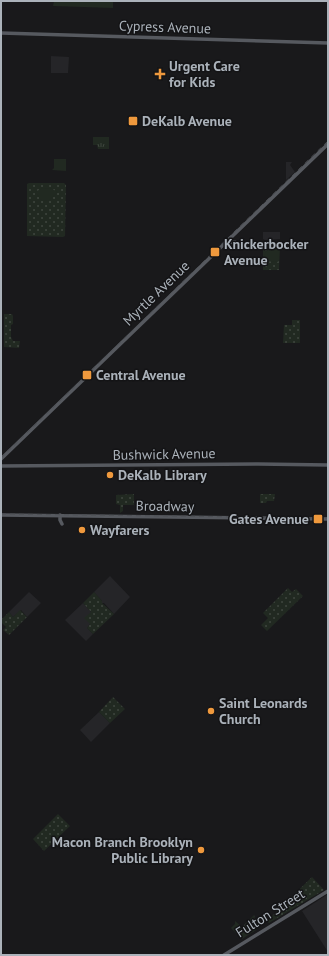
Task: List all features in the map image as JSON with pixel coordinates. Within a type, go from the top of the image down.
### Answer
[{"type":"main road","name":"Cypress Avenue","points":[[1,33],[328,44]]},
{"type":"main road","name":"Myrtle Avenue","points":[[1,459],[328,144]]},
{"type":"main road","points":[[225,243],[234,242]]},
{"type":"main road","name":"Bushwick Avenue","points":[[1,466],[236,464],[328,465]]},
{"type":"main road","name":"Broadway","points":[[1,515],[328,519]]},
{"type":"main road","points":[[60,515],[62,524]]},
{"type":"main road","name":"Fulton Street","points":[[224,955],[328,891]]},
{"type":"shaded area","points":[[51,56],[69,57],[68,73],[51,73]]},
{"type":"shaded area","points":[[286,162],[292,162],[290,165],[295,172],[286,180]]},
{"type":"shaded area","points":[[263,232],[280,232],[280,239],[265,240],[263,239]]},
{"type":"shaded area","points":[[110,576],[130,597],[114,614],[104,603],[102,603],[94,592]]},
{"type":"shaded area","points":[[29,592],[41,603],[27,617],[21,610],[13,617],[9,612]]},
{"type":"shaded area","points":[[83,603],[91,612],[90,624],[87,628],[93,634],[86,641],[65,620]]},
{"type":"shaded area","points":[[99,712],[110,723],[91,742],[80,730]]},
{"type":"shaded area","points":[[328,894],[328,952],[302,911]]},
{"type":"green space","points":[[54,1],[113,1],[113,8],[53,6]]},
{"type":"green space","points":[[93,137],[109,137],[109,149],[98,149],[97,145],[93,145]]},
{"type":"green space","points":[[54,159],[66,159],[66,171],[52,170],[54,168]]},
{"type":"green space","points":[[64,183],[66,185],[65,236],[27,236],[27,184]]},
{"type":"green space","points":[[47,188],[58,192],[49,200],[42,201],[35,192]]},
{"type":"green space","points":[[263,245],[280,246],[279,270],[263,270]]},
{"type":"green space","points":[[279,247],[279,261],[264,261],[267,250]]},
{"type":"green space","points":[[4,314],[12,314],[13,316],[11,337],[13,341],[20,341],[19,348],[4,347]]},
{"type":"green space","points":[[292,320],[300,320],[300,343],[283,343],[284,325],[292,325]]},
{"type":"green space","points":[[134,494],[134,505],[123,505],[123,511],[120,513],[120,505],[116,504],[116,495]]},
{"type":"green space","points":[[260,494],[275,494],[274,501],[260,503]]},
{"type":"green space","points":[[288,588],[292,592],[296,589],[303,596],[267,631],[261,625],[268,618],[263,613]]},
{"type":"green space","points":[[94,592],[102,603],[114,614],[93,634],[87,628],[90,624],[84,618],[91,612],[83,603]]},
{"type":"green space","points":[[20,610],[27,617],[9,635],[3,630],[6,627],[1,620],[9,612],[13,617]]},
{"type":"green space","points":[[113,697],[125,709],[110,723],[99,712]]},
{"type":"green space","points":[[58,814],[70,826],[44,851],[33,839]]},
{"type":"green space","points":[[312,877],[324,890],[269,923],[267,921]]},
{"type":"green space","points":[[254,915],[256,930],[242,939],[231,928],[235,924],[235,921],[242,927]]},
{"type":"railway","points":[[1,458],[328,141]]},
{"type":"railway","points":[[1,514],[328,518]]},
{"type":"place","name":"Urgent Care for Kids","points":[[160,74]]},
{"type":"place","name":"DeKalb Avenue","points":[[133,121]]},
{"type":"place","name":"Knickerbocker Avenue","points":[[215,252]]},
{"type":"place","name":"Central Avenue","points":[[87,375]]},
{"type":"place","name":"DeKalb Library","points":[[110,475]]},
{"type":"place","name":"Gates Avenue","points":[[318,519]]},
{"type":"place","name":"Wayfarers","points":[[82,530]]},
{"type":"place","name":"Saint Leonards Church","points":[[211,711]]},
{"type":"place","name":"Macon Branch Brooklyn Public Library","points":[[201,850]]}]
